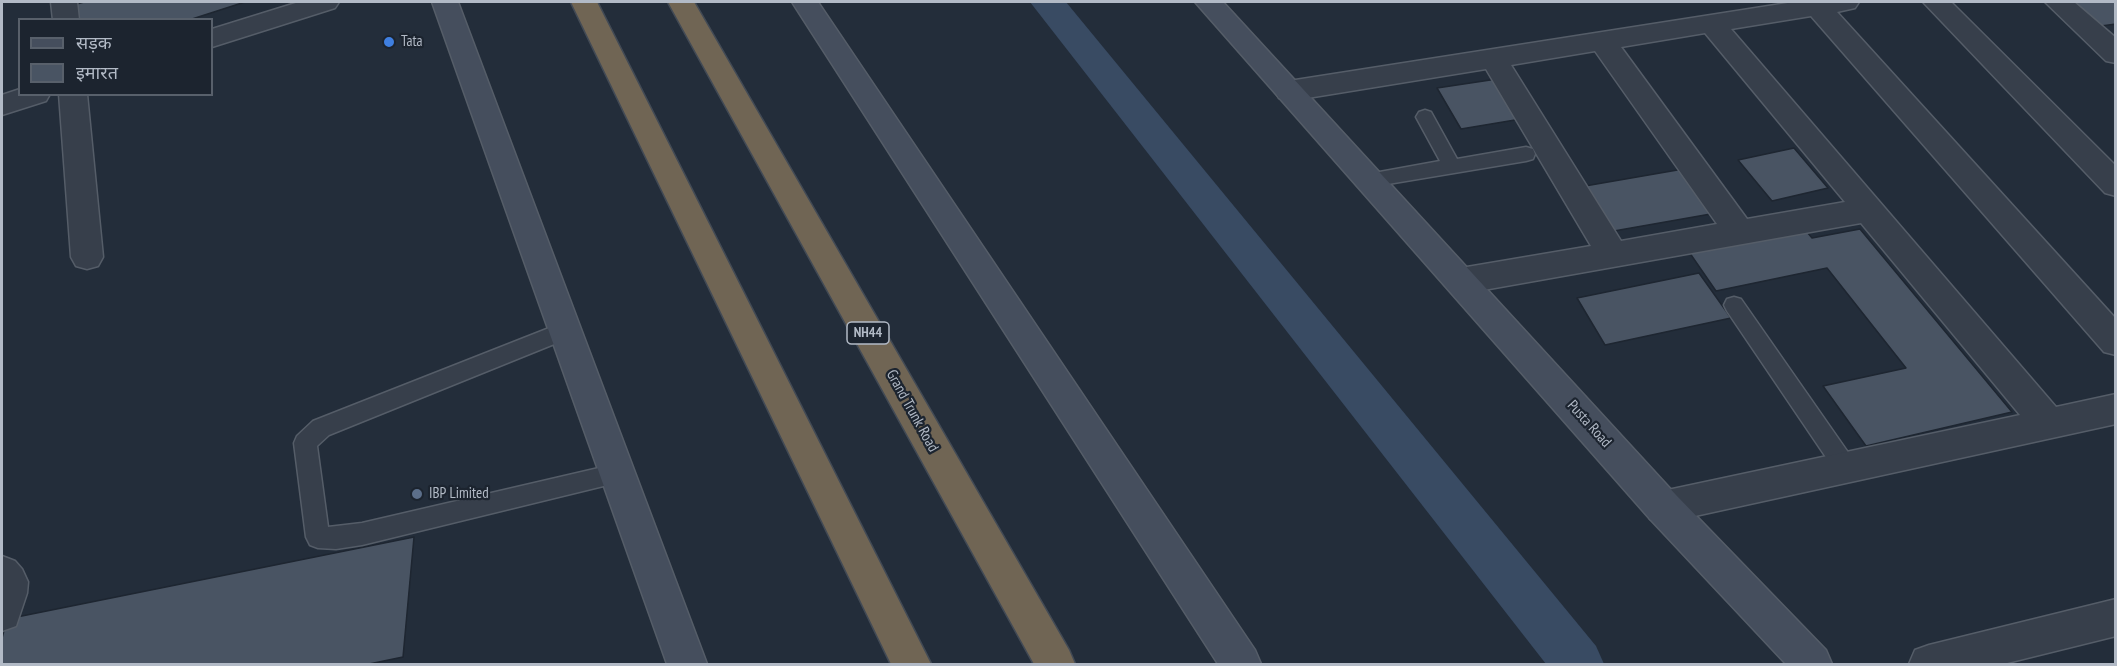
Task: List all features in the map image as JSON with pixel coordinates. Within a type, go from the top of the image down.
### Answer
[{"type":"highway","points":[[584,2],[911,664]]},
{"type":"highway","name":"Grand Trunk Road","points":[[681,2],[1055,664]]},
{"type":"main road","points":[[445,2],[567,330],[616,474],[687,664]]},
{"type":"main road","points":[[804,2],[1241,664]]},
{"type":"main road","name":"Pusta Road","points":[[1208,2],[1663,507],[1812,664]]},
{"type":"street","points":[[64,2],[66,18]]},
{"type":"street","points":[[213,38],[326,2]]},
{"type":"street","points":[[1289,91],[1846,2]]},
{"type":"street","points":[[1936,2],[2115,185]]},
{"type":"street","points":[[2058,2],[2115,54]]},
{"type":"street","points":[[1816,6],[2115,342]]},
{"type":"street","points":[[1711,23],[2048,423]]},
{"type":"street","points":[[1602,41],[1740,233]]},
{"type":"street","points":[[1493,58],[1613,255]]},
{"type":"street","points":[[2,105],[30,96]]},
{"type":"street","points":[[73,96],[87,256]]},
{"type":"street","points":[[1461,281],[1868,210]]},
{"type":"street","points":[[1663,507],[2115,409]]},
{"type":"street","points":[[2,574],[9,582],[2,614]]},
{"type":"street","points":[[1929,664],[2115,617]]},
{"type":"lane","points":[[1425,117],[1452,167]]},
{"type":"lane","points":[[1370,180],[1526,154]]},
{"type":"lane","points":[[1734,305],[1846,468]]},
{"type":"lane","points":[[567,330],[321,428],[305,443],[318,537],[336,538],[362,534],[616,474]]},
{"type":"building","points":[[84,2],[245,2],[195,18],[72,18],[70,6]]},
{"type":"building","points":[[2073,2],[2116,2],[2116,24],[2101,26]]},
{"type":"building","points":[[1497,79],[1521,119],[1461,129],[1437,88]]},
{"type":"building","points":[[1794,148],[1828,188],[1772,201],[1738,160]]},
{"type":"building","points":[[1689,168],[1722,212],[1614,231],[1585,186]]},
{"type":"building","points":[[1802,226],[1812,238],[1860,229],[2012,412],[1866,446],[1823,386],[1906,368],[1827,268],[1716,291],[1687,249]]},
{"type":"building","points":[[1699,273],[1731,318],[1605,345],[1577,298]]},
{"type":"building","points":[[414,537],[403,657],[369,664],[2,664],[2,638],[7,619]]},
{"type":"waterway","points":[[1047,2],[1578,664]]},
{"type":"place","name":"Tata","points":[[389,42]]},
{"type":"place","name":"IBP Limited","points":[[417,494]]}]
